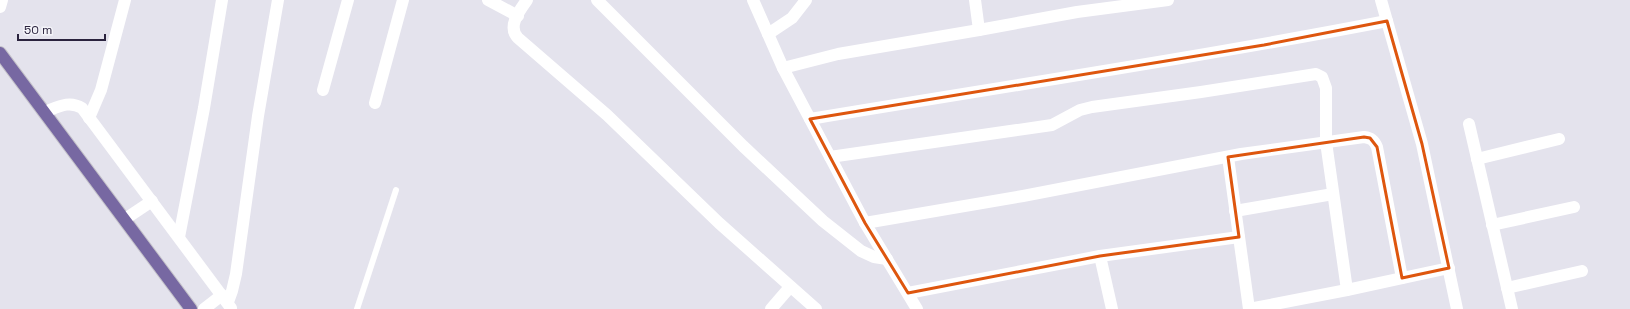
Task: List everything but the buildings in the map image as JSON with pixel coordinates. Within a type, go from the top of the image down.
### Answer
[{"type":"main road","points":[[0,53],[191,309]]},
{"type":"street","points":[[0,7],[2,0]]},
{"type":"street","points":[[89,118],[101,90],[125,0]]},
{"type":"street","points":[[179,237],[204,108],[222,0]]},
{"type":"street","points":[[204,309],[227,302],[232,291],[236,274],[258,116],[278,0]]},
{"type":"street","points":[[323,90],[348,0]]},
{"type":"street","points":[[376,103],[402,0]]},
{"type":"street","points":[[488,0],[518,16]]},
{"type":"street","points":[[528,0],[512,28],[514,34],[607,115],[719,223],[816,309]]},
{"type":"street","points":[[597,0],[743,146],[823,221],[862,251],[874,257],[887,259]]},
{"type":"street","points":[[753,0],[783,68],[865,223],[917,309]]},
{"type":"street","points":[[768,34],[792,18],[806,0]]},
{"type":"street","points":[[975,0],[979,30]]},
{"type":"street","points":[[783,68],[838,54],[1132,2],[1168,0]]},
{"type":"street","points":[[1380,0],[1422,144],[1457,309]]},
{"type":"street","points":[[810,119],[1121,67],[1264,45],[1387,22]]},
{"type":"street","points":[[830,157],[1052,125],[1080,110],[1092,107],[1316,74],[1322,77],[1326,88],[1326,142],[1347,290]]},
{"type":"street","points":[[45,112],[61,105],[69,104],[76,104],[82,108],[227,302]]},
{"type":"street","points":[[1468,124],[1512,309]]},
{"type":"street","points":[[865,223],[1023,196],[1228,157],[1364,137],[1370,138],[1375,142],[1377,147],[1402,278]]},
{"type":"street","points":[[1477,159],[1559,139]]},
{"type":"street","points":[[1228,157],[1249,309],[1449,268]]},
{"type":"street","points":[[1235,211],[1333,194]]},
{"type":"street","points":[[125,219],[152,201]]},
{"type":"street","points":[[1492,225],[1574,207]]},
{"type":"street","points":[[908,293],[1100,256],[1239,237]]},
{"type":"street","points":[[1100,256],[1112,309]]},
{"type":"street","points":[[1507,288],[1582,271]]},
{"type":"street","points":[[771,309],[790,287]]},
{"type":"lane","points":[[357,309],[396,190]]},
{"type":"highlighted area","points":[[1387,21],[1422,144],[1449,268],[1402,278],[1377,147],[1370,138],[1364,137],[1228,157],[1239,237],[1100,256],[908,293],[865,223],[810,119],[1264,45]]}]
